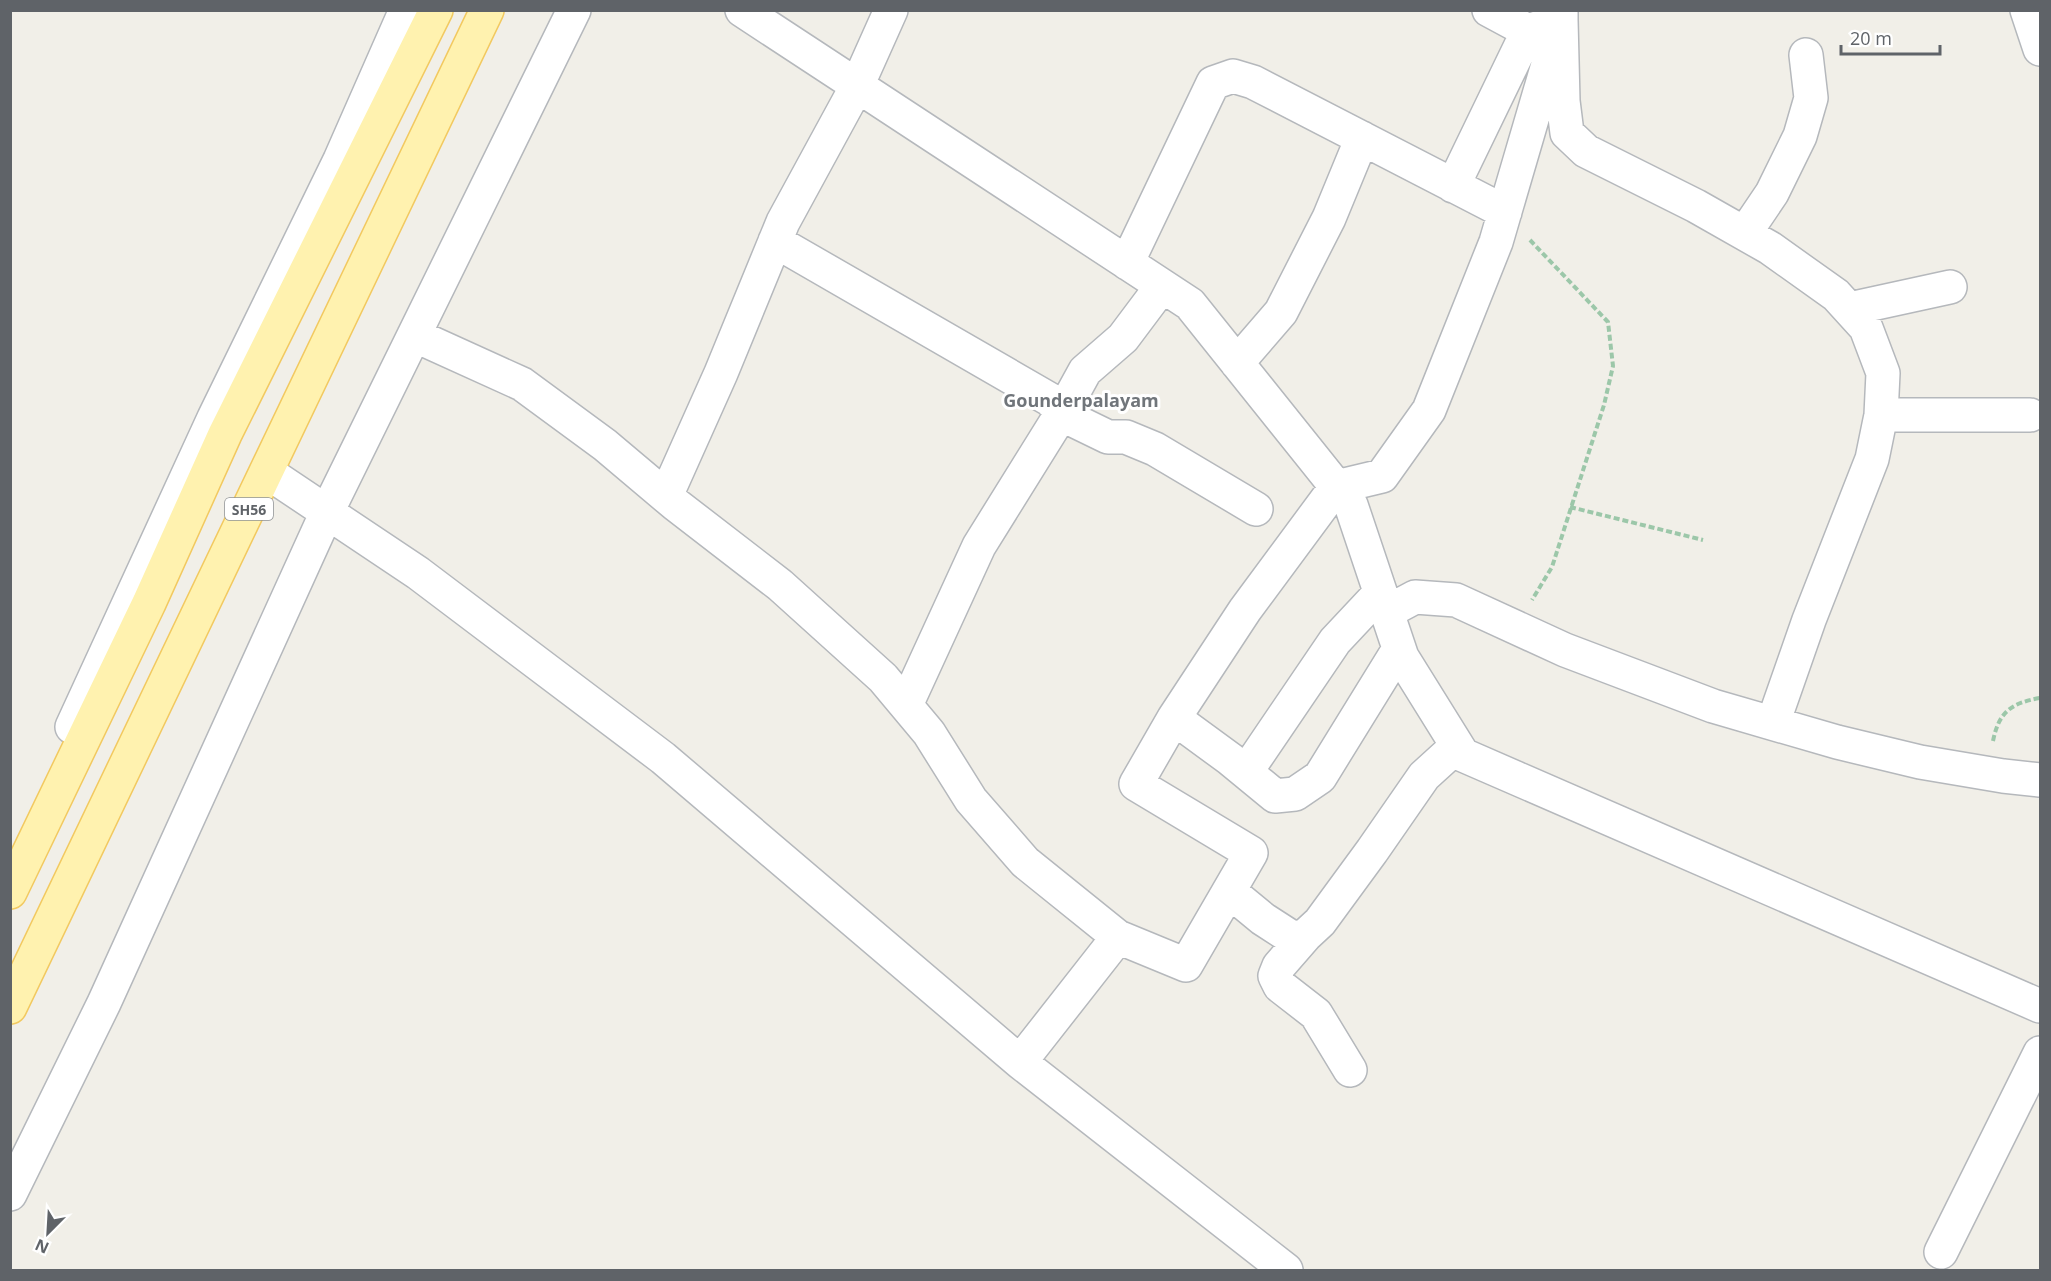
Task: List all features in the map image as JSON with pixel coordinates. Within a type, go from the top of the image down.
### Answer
[{"type":"main road","points":[[10,891],[149,603],[225,434],[436,10]]},
{"type":"main road","name":"SH56","points":[[10,1007],[487,10]]},
{"type":"street","points":[[10,864],[214,418],[340,160],[406,10]]},
{"type":"street","points":[[10,1194],[104,1003],[327,512],[574,10]]},
{"type":"street","points":[[742,10],[1190,304],[1351,506],[1402,657],[1462,755],[2040,1006]]},
{"type":"street","points":[[666,496],[721,373],[783,222],[857,86],[891,10]]},
{"type":"street","points":[[1489,10],[1528,31]]},
{"type":"street","points":[[2027,10],[2040,49]]},
{"type":"street","points":[[414,335],[522,384],[604,445],[780,585],[883,678],[929,733],[971,800],[1025,862],[1118,937],[1186,965],[1251,853],[1136,784],[1174,718],[1245,610],[1336,487],[1382,476],[1429,410],[1496,242],[1561,15]]},
{"type":"street","points":[[1454,186],[1528,31],[1561,15]]},
{"type":"street","points":[[1561,15],[1563,101],[1567,133],[1586,151],[1696,206],[1770,248],[1836,295],[1866,328],[1882,373],[1881,415],[1868,468],[1809,620],[1773,723]]},
{"type":"street","points":[[1744,233],[1772,193],[1800,136],[1811,98],[1806,55]]},
{"type":"street","points":[[1126,263],[1212,83],[1233,76],[1253,82],[1505,212]]},
{"type":"street","points":[[1237,363],[1281,312],[1329,218],[1362,138]]},
{"type":"street","points":[[775,241],[1049,399],[1073,420],[1108,436],[1125,437],[1155,449],[1256,508]]},
{"type":"street","points":[[906,705],[979,546],[1063,411],[1085,371],[1123,338],[1162,286]]},
{"type":"street","points":[[1849,309],[1950,287]]},
{"type":"street","points":[[1881,415],[2031,415]]},
{"type":"street","points":[[267,472],[418,573],[663,758],[1020,1062],[1286,1270]]},
{"type":"street","points":[[1246,772],[1335,641],[1384,603],[1415,597],[1456,600],[1565,650],[1713,706],[1920,762],[2040,780]]},
{"type":"street","points":[[1174,718],[1275,796],[1295,794],[1320,777],[1399,649]]},
{"type":"street","points":[[1350,1070],[1316,1014],[1280,986],[1275,976],[1279,966],[1320,922],[1424,776],[1457,746]]},
{"type":"street","points":[[1229,891],[1263,919],[1294,939],[1306,935]]},
{"type":"street","points":[[1020,1062],[1118,937]]},
{"type":"street","points":[[1941,1252],[2040,1053]]},
{"type":"path","points":[[1504,622],[1525,613],[1551,567],[1604,405],[1613,366],[1608,322],[1505,212]]},
{"type":"path","points":[[1570,507],[1703,540]]},
{"type":"path","points":[[1986,773],[1996,726],[2008,708],[2025,700],[2040,698]]},
{"type":"district","name":"Gounderpalayam","points":[[1081,400]]}]
